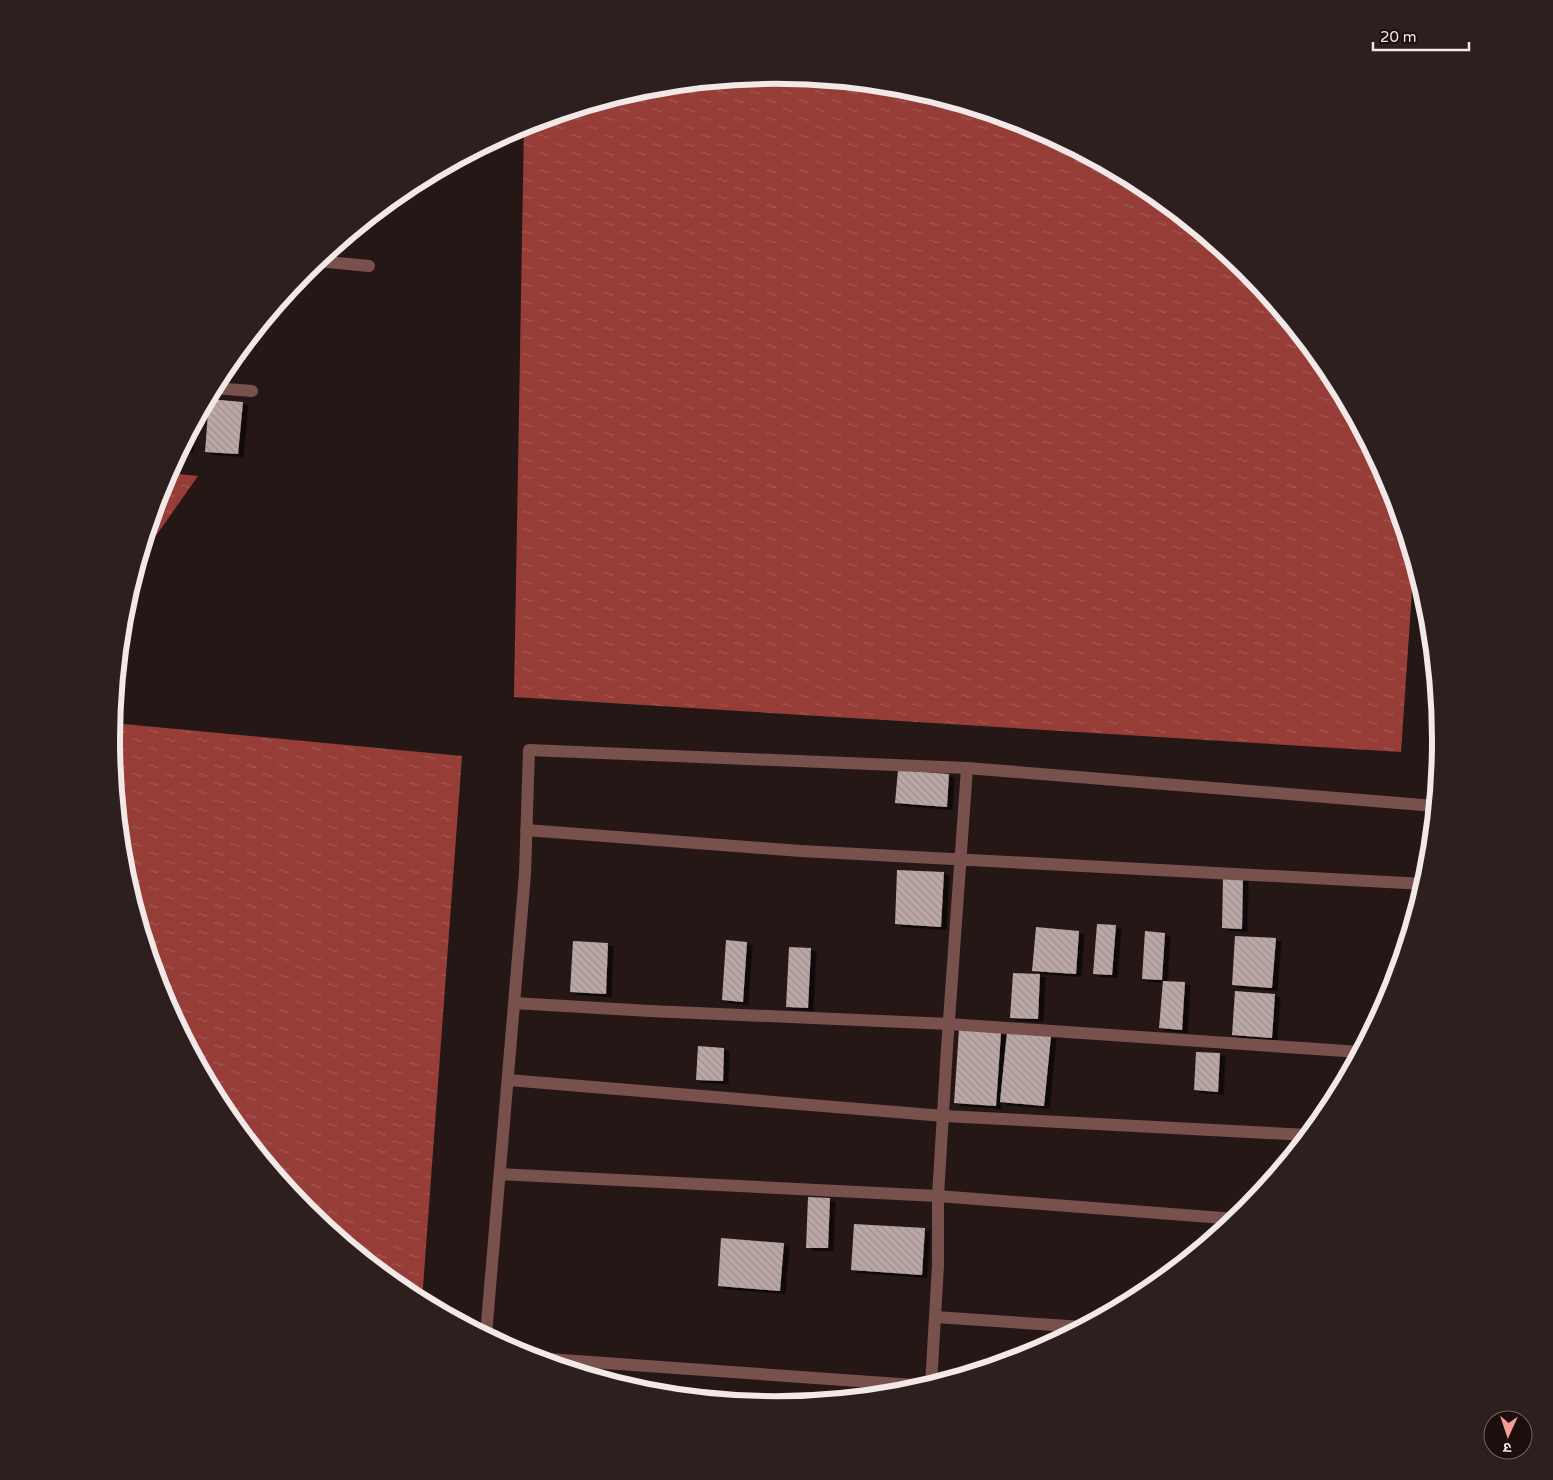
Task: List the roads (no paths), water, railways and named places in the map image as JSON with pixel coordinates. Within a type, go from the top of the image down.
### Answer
[{"type":"street","points":[[327,262],[369,266]]},
{"type":"street","points":[[222,389],[252,392]]},
{"type":"street","points":[[487,1329],[525,874],[529,750],[968,768],[1429,806]]},
{"type":"street","points":[[930,1378],[938,1265],[938,1196],[960,859],[968,768]]},
{"type":"street","points":[[526,830],[801,851],[1416,884]]},
{"type":"street","points":[[514,1003],[949,1024],[1354,1052]]},
{"type":"street","points":[[508,1080],[944,1116],[1300,1136]]},
{"type":"street","points":[[500,1174],[938,1196],[1225,1218]]},
{"type":"street","points":[[935,1317],[1072,1326]]},
{"type":"street","points":[[563,1360],[907,1383]]},
{"type":"water","points":[[734,85],[819,85],[905,96],[946,106],[1028,134],[1067,151],[1141,194],[1176,219],[1241,276],[1270,307],[1322,375],[1345,412],[1383,489],[1398,529],[1413,581],[1401,752],[514,697],[524,135],[607,106],[648,96],[691,89]]},
{"type":"water","points":[[177,474],[198,476],[151,543]]},
{"type":"water","points":[[121,724],[462,756],[423,1292],[377,1261],[312,1204],[283,1173],[256,1139],[231,1105],[208,1068],[170,991],[155,951],[143,910],[126,826],[122,783]]}]
